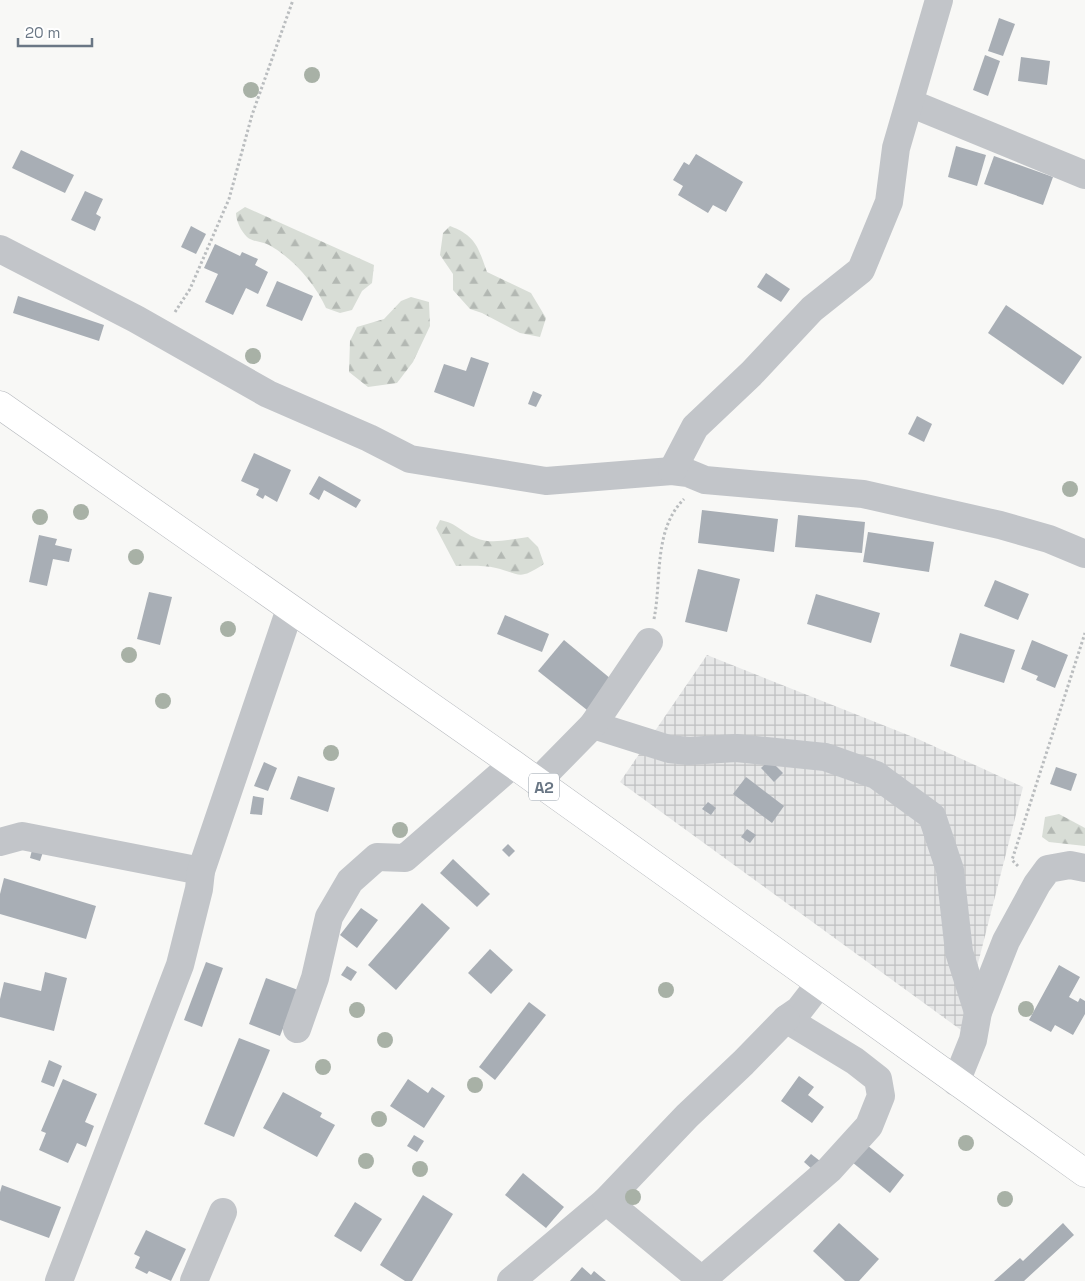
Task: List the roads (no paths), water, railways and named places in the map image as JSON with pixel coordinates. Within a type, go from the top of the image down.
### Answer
[{"type":"main road","name":"A2","points":[[0,405],[513,764],[1085,1173]]},
{"type":"street","points":[[672,471],[695,427],[751,374],[812,309],[861,270],[889,202],[896,148],[939,0]]},
{"type":"street","points":[[910,103],[1085,175]]},
{"type":"street","points":[[0,249],[162,334],[268,394],[369,438],[410,459],[546,481],[672,471],[688,473],[704,480],[863,494],[1000,525],[1049,539],[1085,554]]},
{"type":"street","points":[[59,1281],[180,965],[199,889],[201,871],[290,609]]},
{"type":"street","points":[[537,782],[593,725],[649,642]]},
{"type":"street","points":[[593,725],[669,749],[689,751],[736,748],[825,758],[876,775],[932,816],[950,870],[959,952],[978,1012]]},
{"type":"street","points":[[297,1028],[315,978],[329,917],[350,881],[377,857],[405,858],[513,764]]},
{"type":"street","points":[[0,842],[22,836],[201,871]]},
{"type":"street","points":[[956,1082],[973,1040],[978,1012],[1006,941],[1037,884],[1048,869],[1070,865],[1085,868]]},
{"type":"street","points":[[510,1281],[606,1201],[687,1116],[744,1063],[786,1019],[800,1010],[820,983]]},
{"type":"street","points":[[606,1201],[694,1278],[829,1170],[869,1126],[881,1096],[878,1079],[855,1061],[786,1019]]},
{"type":"street","points":[[194,1281],[223,1212]]}]
